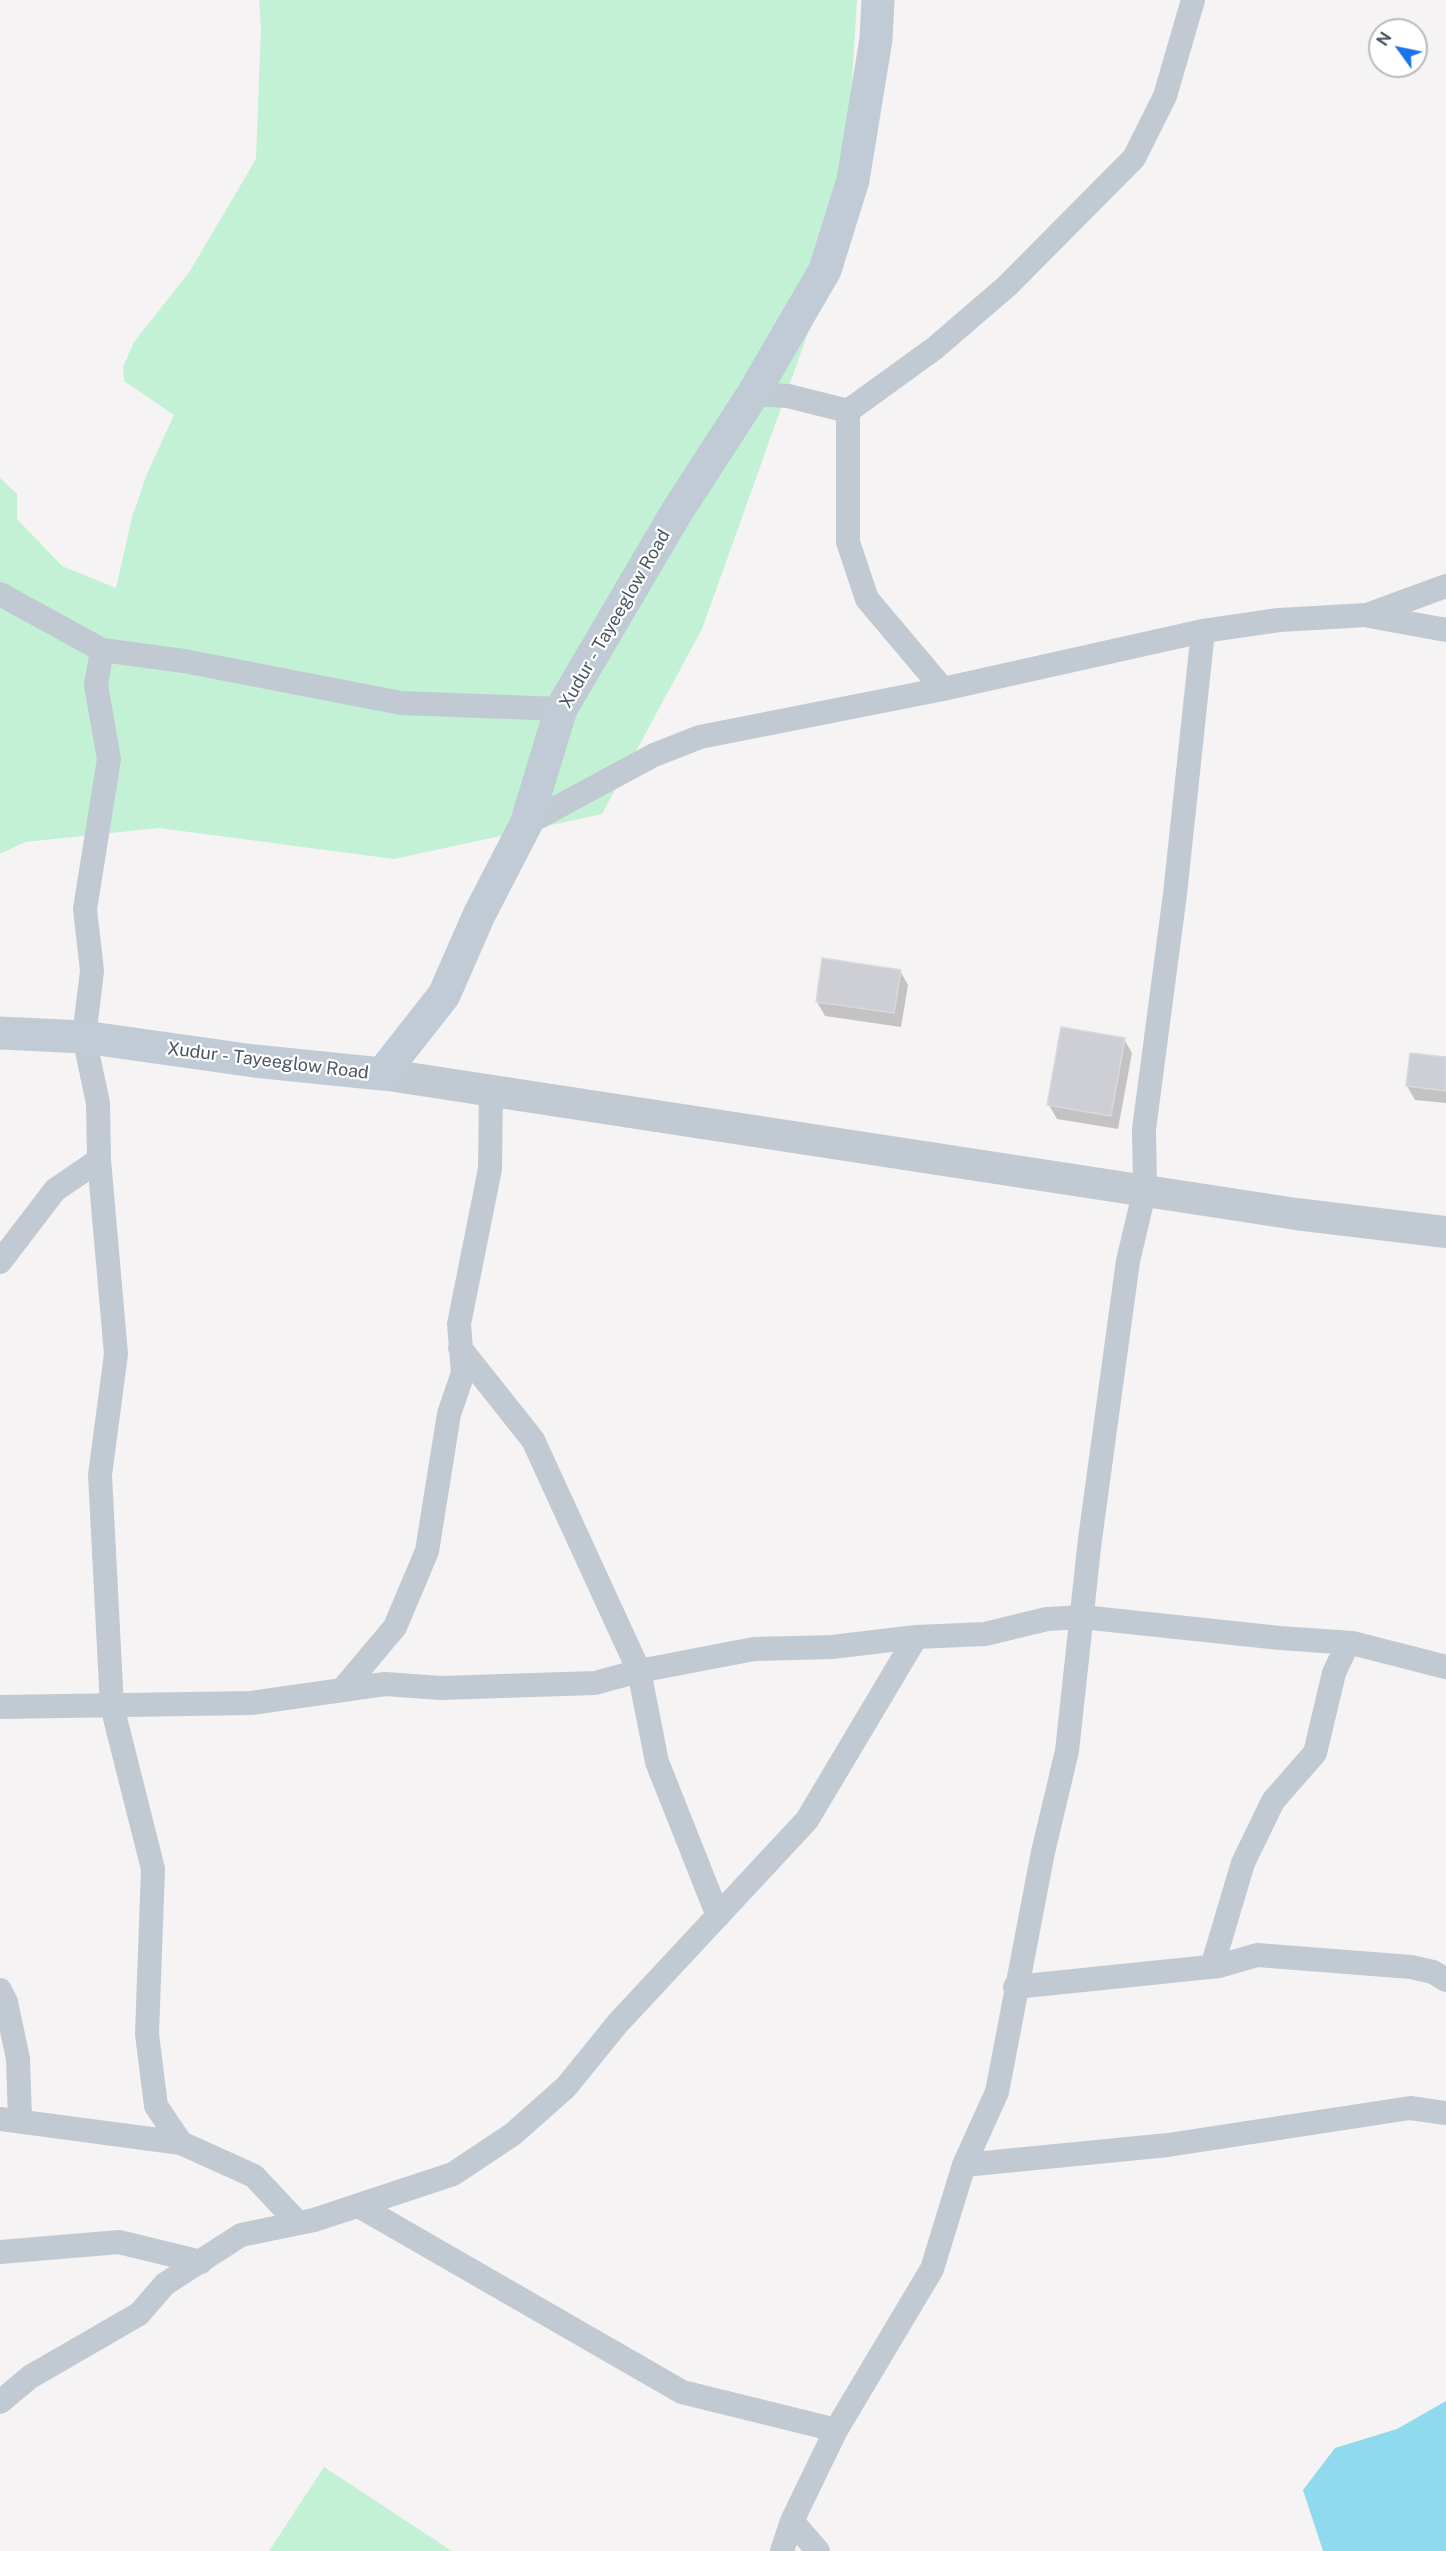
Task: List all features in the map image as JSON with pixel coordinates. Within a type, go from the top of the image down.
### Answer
[{"type":"main road","name":"Xudur - Tayeeglow Road","points":[[0,1033],[84,1037],[254,1061],[382,1074],[444,995],[478,915],[526,824],[561,709],[676,513],[753,393],[825,270],[852,180],[876,39],[878,0]]},
{"type":"street","points":[[753,393],[788,396],[848,411],[935,348],[1007,286],[1134,158],[1165,96],[1194,0]]},
{"type":"street","points":[[848,411],[848,542],[867,599],[943,689]]},
{"type":"street","points":[[1367,615],[1446,586]]},
{"type":"street","points":[[0,594],[102,650],[184,661],[401,703],[561,709]]},
{"type":"street","points":[[526,824],[654,755],[700,736],[943,689],[1203,631],[1279,620],[1367,615],[1446,630]]},
{"type":"street","points":[[782,2551],[792,2521],[836,2430],[932,2269],[964,2165],[997,2092],[1015,1987],[1067,1751],[1128,1260],[1145,1189],[1144,1129],[1175,894],[1203,631]]},
{"type":"street","points":[[102,650],[96,685],[109,759],[85,909],[92,971],[84,1037],[98,1103],[99,1160],[116,1354],[100,1475],[112,1706],[153,1869],[147,2034],[156,2106],[181,2143]]},
{"type":"street","points":[[382,1074],[1145,1189],[1296,1214],[1446,1232]]},
{"type":"street","points":[[342,1690],[395,1626],[427,1551],[449,1414],[462,1373],[459,1324],[490,1168],[491,1090]]},
{"type":"street","points":[[0,1262],[55,1190],[99,1160]]},
{"type":"street","points":[[460,1348],[533,1440],[639,1671],[657,1762],[718,1916]]},
{"type":"street","points":[[0,1707],[251,1703],[385,1684],[441,1688],[596,1683],[639,1671],[754,1649],[831,1647],[916,1636],[985,1634],[1047,1619],[1082,1617],[1348,1643],[1446,1667]]},
{"type":"street","points":[[0,2402],[30,2377],[139,2314],[165,2284],[242,2235],[298,2223],[359,2206],[453,2174],[513,2134],[566,2087],[618,2024],[807,1820],[916,1636]]},
{"type":"street","points":[[1212,1967],[1243,1863],[1273,1801],[1315,1754],[1334,1673],[1348,1643]]},
{"type":"street","points":[[1015,1987],[1212,1967],[1257,1955],[1411,1967],[1433,1972],[1446,1980]]},
{"type":"street","points":[[0,1990],[6,2002],[18,2060],[10,2120],[181,2143],[254,2176],[298,2223]]},
{"type":"street","points":[[964,2165],[1168,2145],[1410,2108],[1446,2113]]},
{"type":"street","points":[[359,2206],[682,2392],[836,2430]]},
{"type":"street","points":[[0,2252],[119,2242],[201,2262]]},
{"type":"street","points":[[792,2521],[818,2551]]},
{"type":"green space","points":[[259,0],[857,0],[842,238],[702,629],[602,814],[394,859],[159,828],[25,842],[0,854],[0,478],[17,494],[17,519],[62,566],[116,588],[132,517],[147,474],[174,415],[124,381],[123,367],[134,342],[190,271],[256,159],[261,27]]},
{"type":"green space","points":[[324,2467],[452,2551],[269,2551]]},
{"type":"water","points":[[1446,2401],[1446,2551],[1323,2551],[1303,2490],[1335,2448],[1397,2429]]},
{"type":"building","points":[[822,958],[901,970],[894,1013],[816,1002]]},
{"type":"building","points":[[1061,1027],[1125,1038],[1111,1116],[1047,1105]]},
{"type":"building","points":[[1410,1053],[1446,1057],[1446,1091],[1406,1086]]}]
